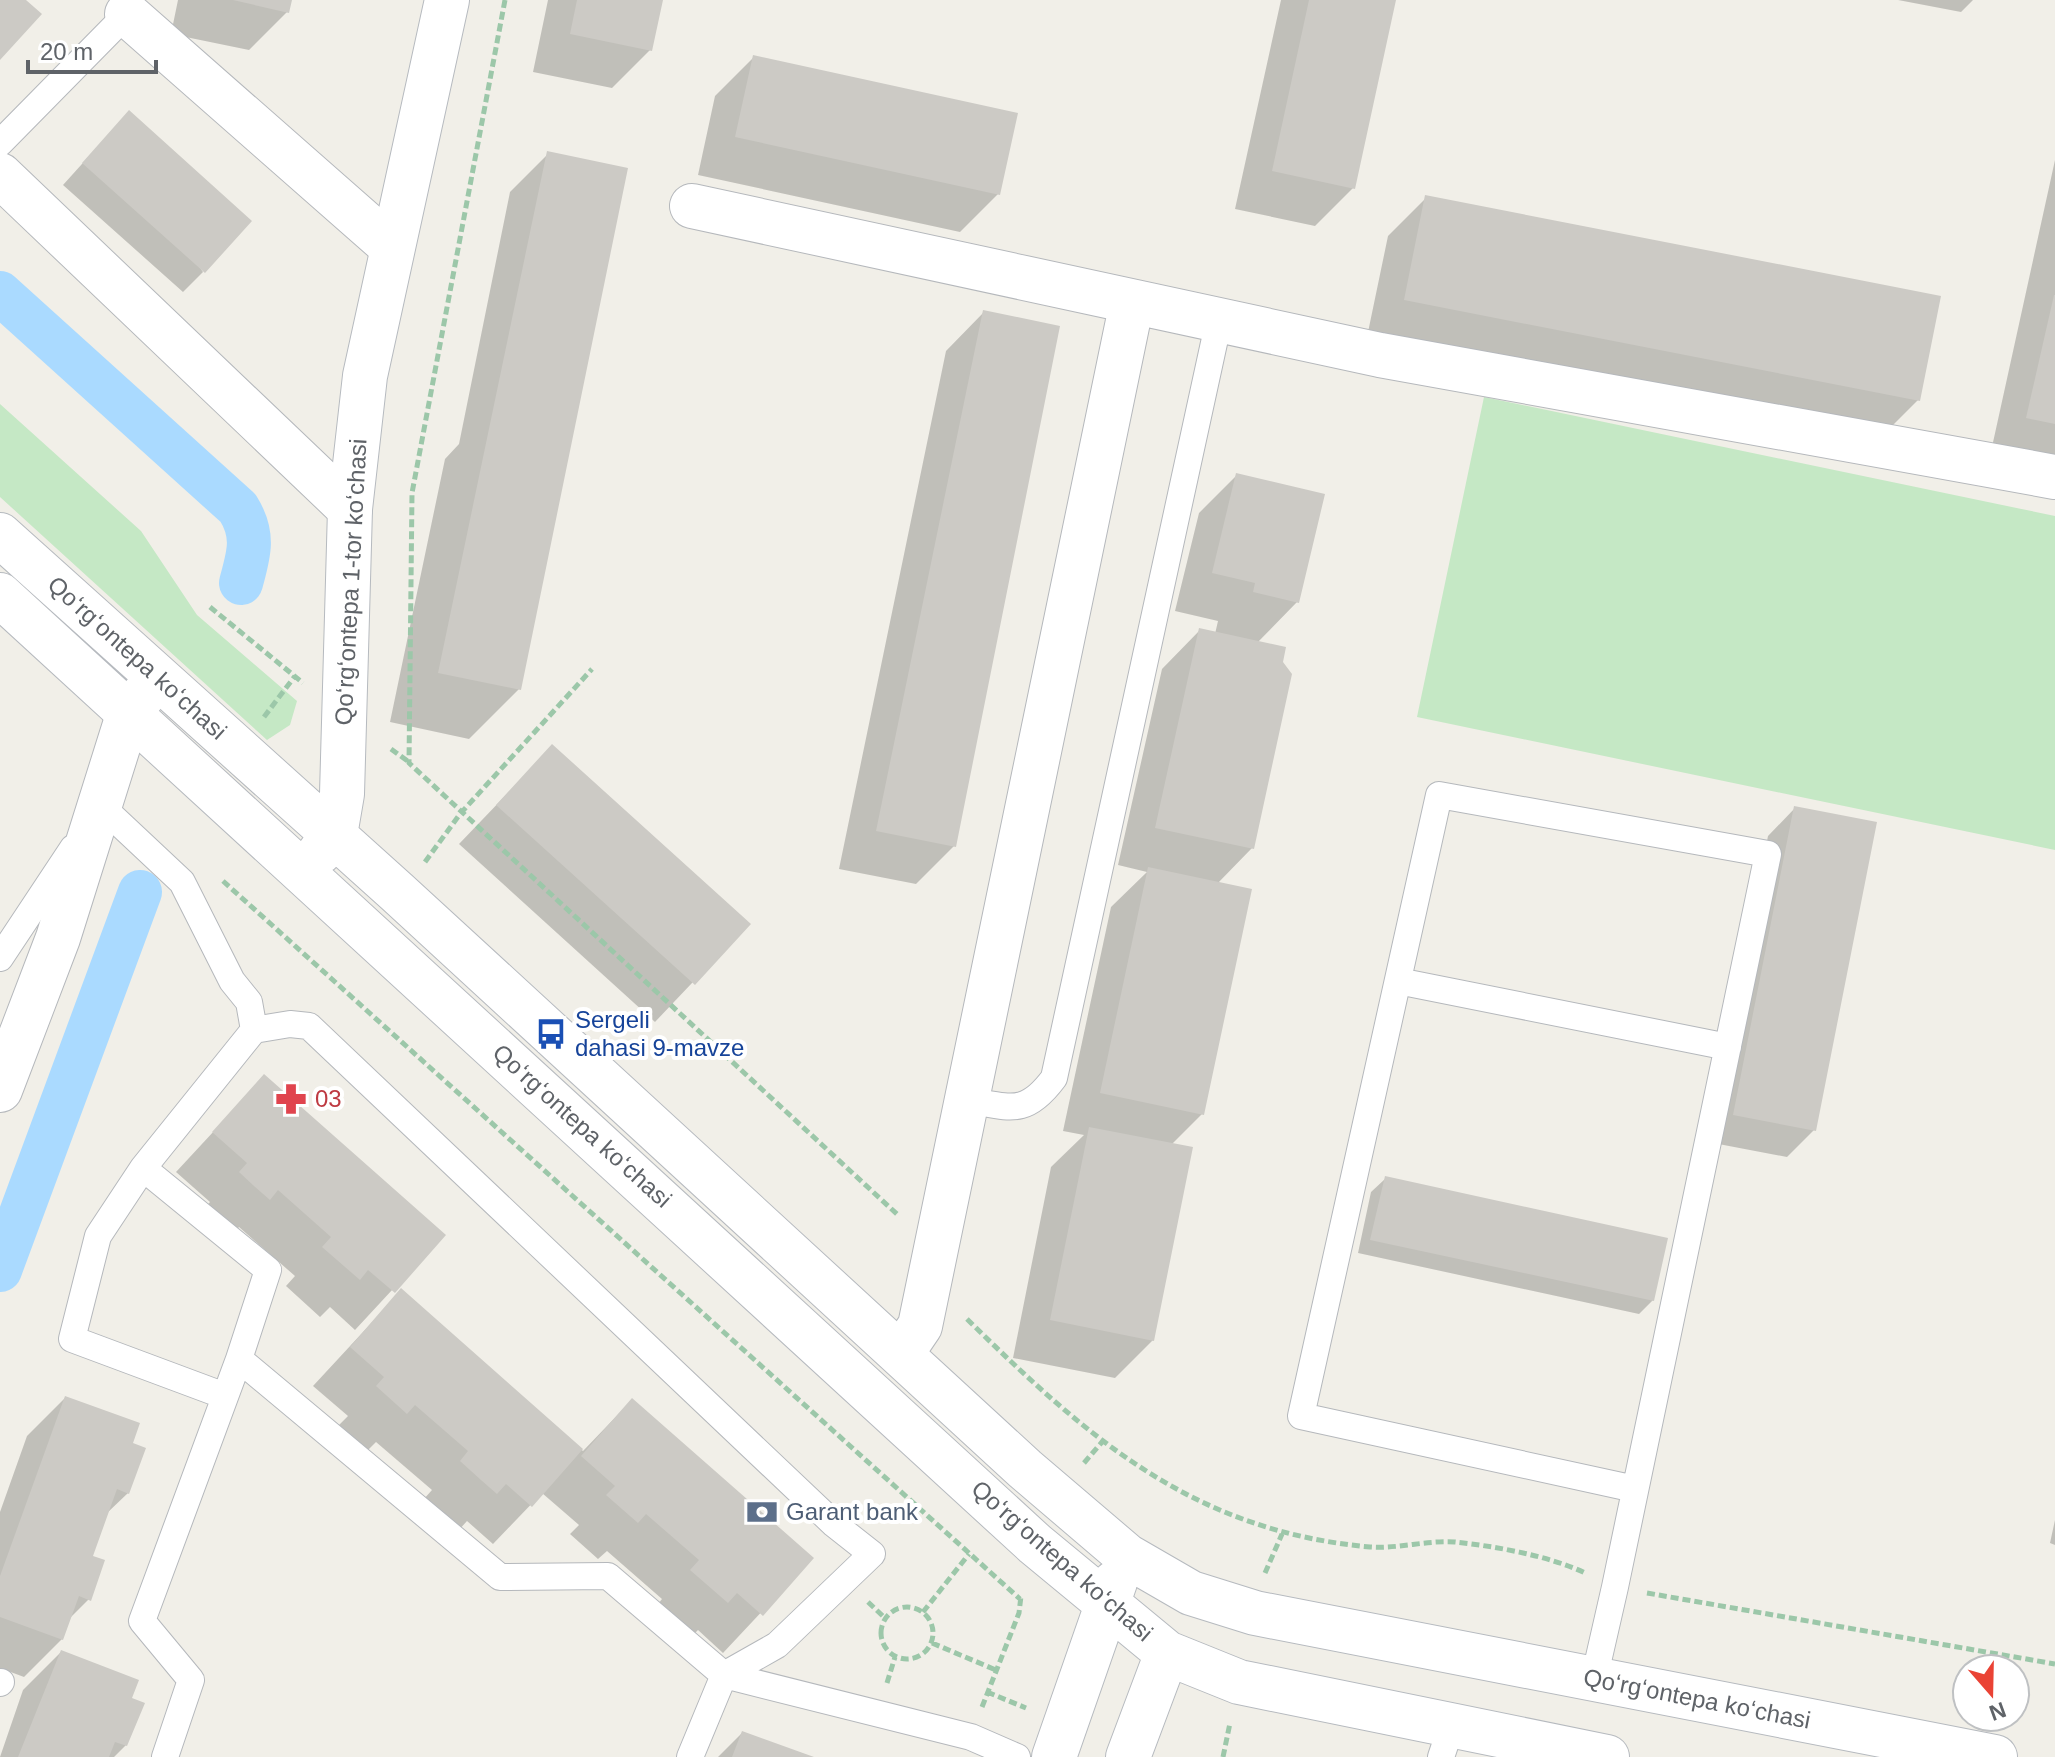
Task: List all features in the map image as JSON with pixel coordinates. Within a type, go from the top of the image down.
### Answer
[{"type":"main road","name":"Qoʻrgʻontepa 1-tor koʻchasi","points":[[335,835],[342,794],[350,509],[365,376],[447,0]]},
{"type":"main road","points":[[123,5],[392,247]]},
{"type":"main road","points":[[0,175],[350,509]]},
{"type":"main road","points":[[692,206],[1380,355],[2055,477]]},
{"type":"main road","points":[[901,1354],[920,1326],[1132,302]]},
{"type":"main road","name":"Qoʻrgʻontepa koʻchasi","points":[[0,535],[335,835],[1025,1469],[1127,1556],[1191,1593],[1255,1613],[1995,1757]]},
{"type":"main road","name":"Qoʻrgʻontepa koʻchasi","points":[[0,595],[1105,1605],[1167,1653],[1239,1682],[1446,1742],[1607,1757]]},
{"type":"main road","points":[[0,1090],[58,938],[129,712],[158,678]]},
{"type":"main road","points":[[302,872],[335,835]]},
{"type":"main road","points":[[1054,1757],[1105,1605],[1127,1556]]},
{"type":"main road","name":"Qoʻrgʻontepa koʻchasi","points":[[1127,1556],[1167,1653]]},
{"type":"main road","points":[[1128,1757],[1167,1653]]},
{"type":"lane","points":[[0,143],[123,5]]},
{"type":"lane","points":[[967,1100],[1015,1108],[1038,1099],[1054,1078],[1219,320]]},
{"type":"lane","points":[[1594,1679],[1635,1489],[1768,854],[1439,795],[1301,1416],[1635,1489]]},
{"type":"lane","points":[[0,958],[101,806],[182,882],[232,981],[249,1002],[254,1030]]},
{"type":"lane","points":[[1398,981],[1728,1047]]},
{"type":"lane","points":[[225,1396],[72,1339],[98,1236],[143,1168],[254,1030],[290,1024],[309,1026],[834,1524],[872,1554],[777,1645],[724,1675],[690,1757]]},
{"type":"lane","points":[[143,1168],[268,1270],[239,1359],[142,1621],[191,1680],[165,1757]]},
{"type":"lane","points":[[239,1359],[500,1577],[608,1576],[724,1675],[971,1737],[1017,1757]]},
{"type":"path","points":[[210,607],[307,686]]},
{"type":"path","points":[[421,868],[460,814],[592,669]]},
{"type":"path","points":[[255,729],[295,676]]},
{"type":"path","points":[[391,749],[409,763]]},
{"type":"path","points":[[324,969],[1020,1599]]},
{"type":"path","points":[[1263,1579],[1282,1534]]},
{"type":"path","points":[[923,1612],[969,1554]]},
{"type":"path","points":[[971,1737],[1019,1613],[1022,1587]]},
{"type":"path","points":[[902,1607],[923,1612],[934,1631],[932,1643],[916,1658],[905,1659],[888,1651],[881,1636],[885,1618],[902,1607]]},
{"type":"path","points":[[932,1643],[996,1670]]},
{"type":"path","points":[[1223,1757],[1230,1724]]},
{"type":"green space","points":[[1484,397],[2055,516],[2055,850],[1417,717]]},
{"type":"green space","points":[[0,404],[141,531],[197,615],[297,701],[290,725],[267,740],[0,497]]},
{"type":"building","points":[[0,0],[26,0],[42,14],[0,60]]},
{"type":"building","points":[[233,0],[292,0],[289,13]]},
{"type":"building","points":[[577,0],[663,0],[652,51],[570,34]]},
{"type":"building","points":[[1309,0],[1396,0],[1355,189],[1272,171]]},
{"type":"building","points":[[753,55],[1018,113],[1000,195],[735,137]]},
{"type":"building","points":[[129,110],[252,221],[205,273],[82,163]]},
{"type":"building","points":[[547,151],[628,168],[521,690],[438,673]]},
{"type":"building","points":[[1425,195],[1941,296],[1920,401],[1404,300]]},
{"type":"building","points":[[2055,295],[2055,424],[2026,418]]},
{"type":"building","points":[[983,310],[1060,326],[956,847],[876,831]]},
{"type":"building","points":[[1236,473],[1325,494],[1299,603],[1253,592],[1255,583],[1212,573]]},
{"type":"building","points":[[1199,628],[1286,647],[1283,662],[1292,674],[1254,849],[1155,828]]},
{"type":"building","points":[[552,744],[751,924],[695,985],[496,805]]},
{"type":"building","points":[[1794,806],[1877,822],[1816,1131],[1733,1115]]},
{"type":"building","points":[[1148,867],[1252,889],[1204,1115],[1100,1093]]},
{"type":"building","points":[[264,1074],[446,1235],[395,1293],[368,1270],[360,1280],[322,1247],[331,1237],[278,1190],[270,1200],[254,1186],[239,1172],[247,1163],[212,1132]]},
{"type":"building","points":[[1089,1127],[1193,1147],[1154,1341],[1050,1320]]},
{"type":"building","points":[[1385,1176],[1668,1238],[1654,1301],[1370,1240]]},
{"type":"building","points":[[401,1288],[583,1449],[532,1507],[506,1484],[497,1494],[481,1480],[460,1461],[468,1451],[415,1405],[407,1414],[376,1386],[384,1377],[350,1347]]},
{"type":"building","points":[[65,1396],[140,1423],[133,1443],[146,1448],[129,1494],[117,1489],[93,1556],[105,1560],[91,1601],[79,1596],[63,1640],[0,1617],[0,1576]]},
{"type":"building","points":[[632,1398],[814,1558],[763,1616],[737,1593],[728,1603],[690,1570],[699,1560],[646,1514],[638,1523],[606,1495],[615,1486],[581,1456]]},
{"type":"building","points":[[61,1650],[139,1680],[132,1698],[145,1703],[127,1746],[115,1742],[109,1757],[18,1757]]},
{"type":"building","points":[[742,1731],[814,1757],[732,1757]]},
{"type":"waterway","points":[[0,293],[238,508],[249,536],[241,583]]},
{"type":"waterway","points":[[0,1270],[140,892]]},
{"type":"place","name":"Sergeli dahasi 9-mavze","points":[[551,1034]]},
{"type":"place","name":"03","points":[[291,1099]]},
{"type":"place","name":"Garant bank","points":[[762,1512]]}]
